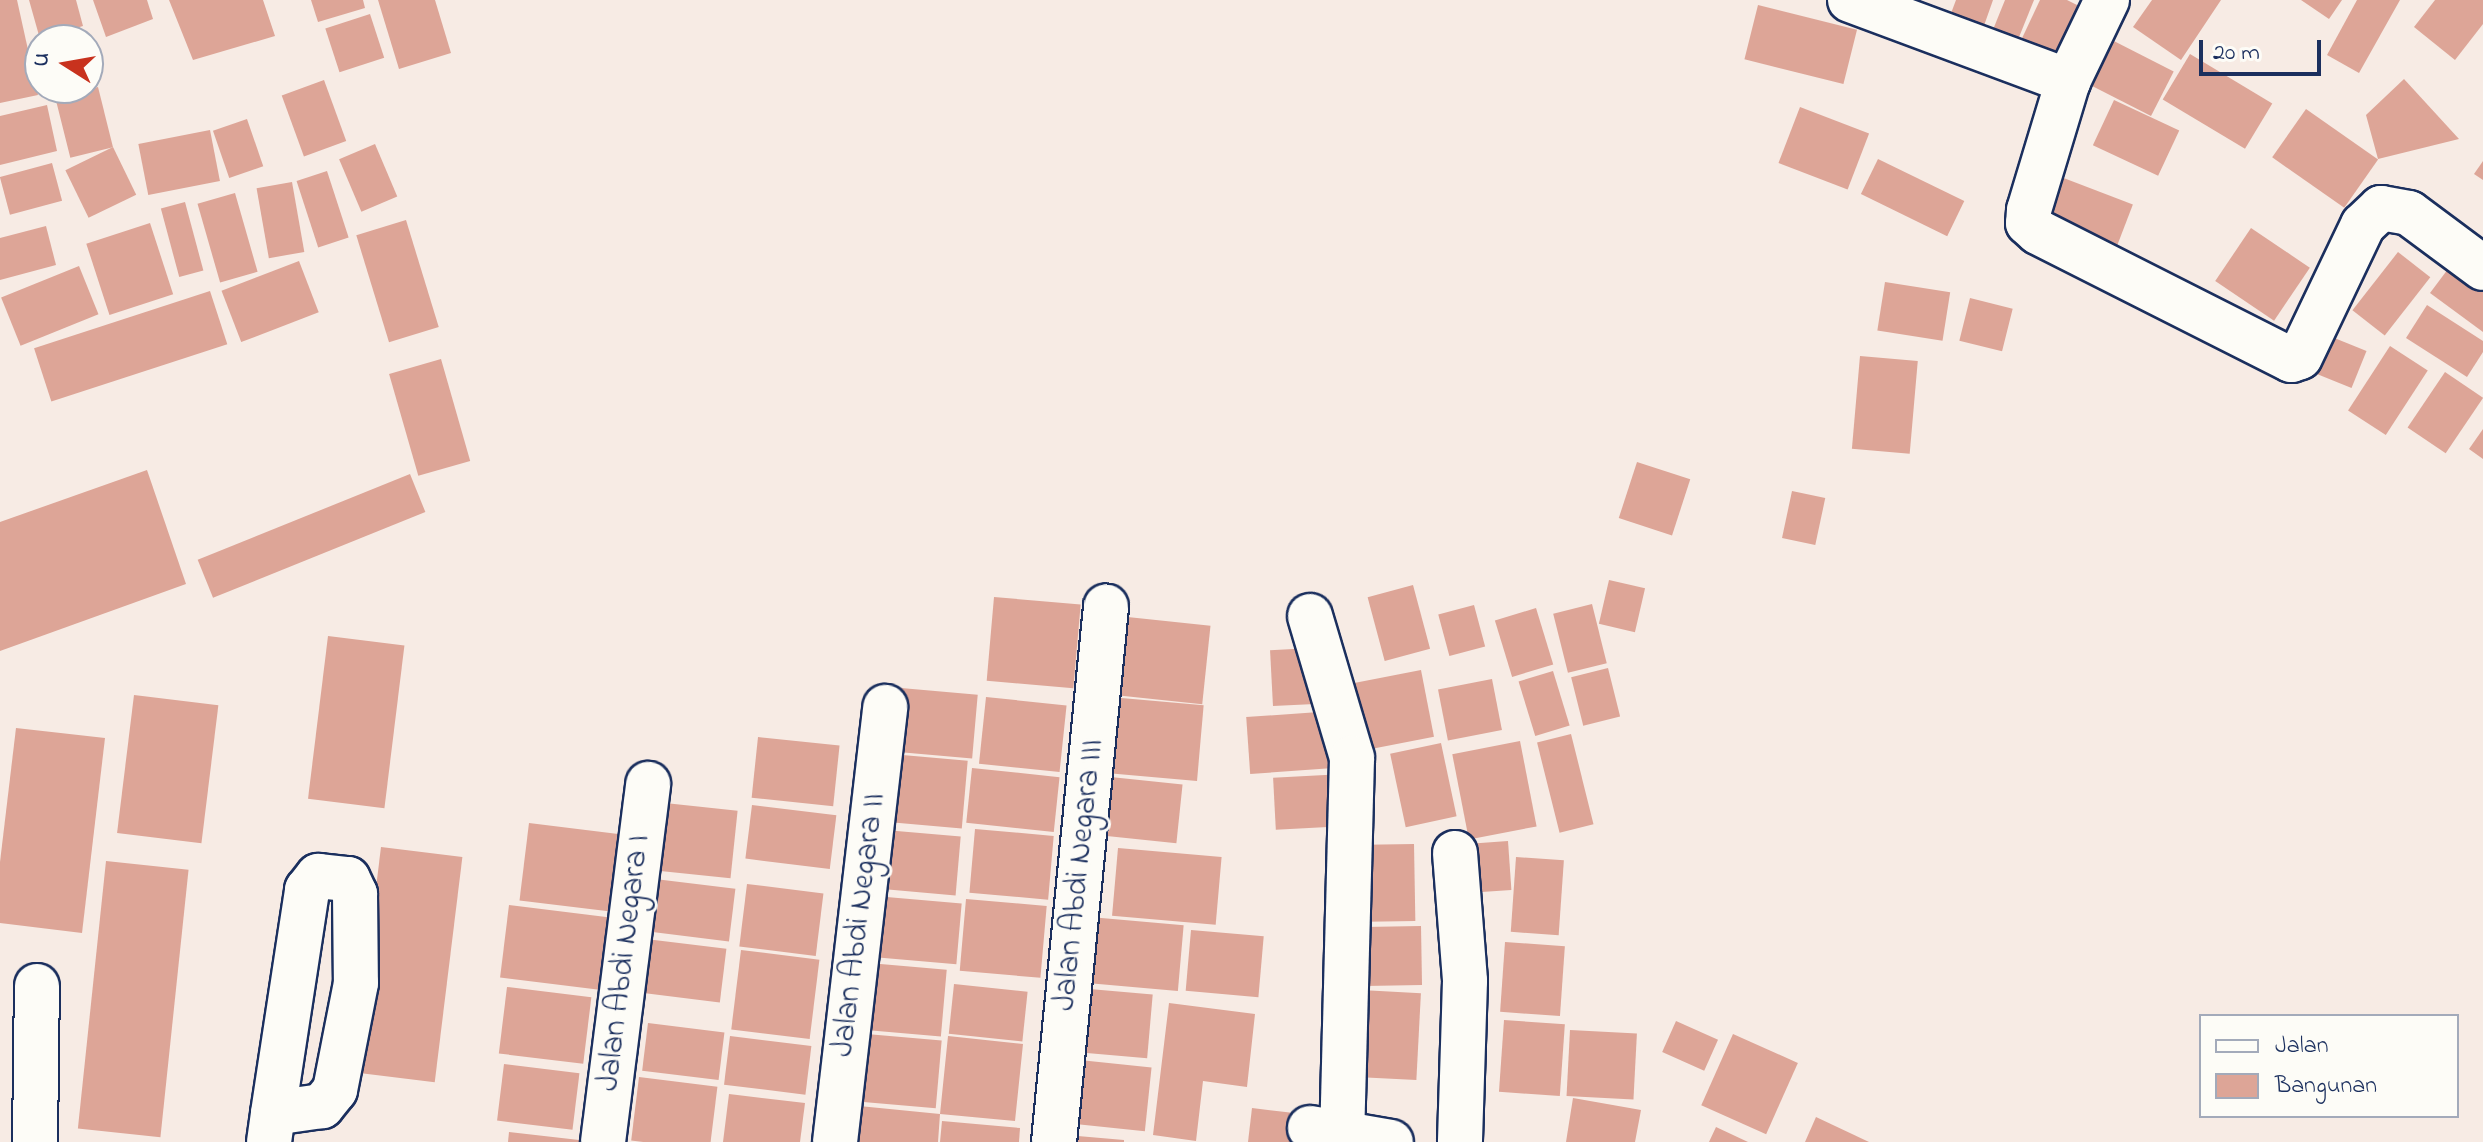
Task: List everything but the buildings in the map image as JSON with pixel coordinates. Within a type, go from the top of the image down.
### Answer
[{"type":"street","points":[[1850,0],[2068,81]]},
{"type":"street","points":[[2107,0],[2068,81],[2028,223],[2291,360],[2300,357],[2363,225],[2381,208],[2409,213],[2483,268]]},
{"type":"street","name":"Jalan Abdi Negara III","points":[[1054,1142],[1106,607]]},
{"type":"street","points":[[1310,616],[1352,758],[1356,1137]]},
{"type":"street","name":"Jalan Abdi Negara II","points":[[835,1142],[885,707]]},
{"type":"street","name":"Jalan Abdi Negara I","points":[[603,1142],[648,784]]},
{"type":"street","points":[[1455,853],[1465,981],[1460,1142]]},
{"type":"street","points":[[318,876],[348,879],[355,894],[356,983],[335,1090],[322,1106],[271,1127],[307,890],[318,876]]},
{"type":"street","points":[[35,1142],[37,986]]}]
